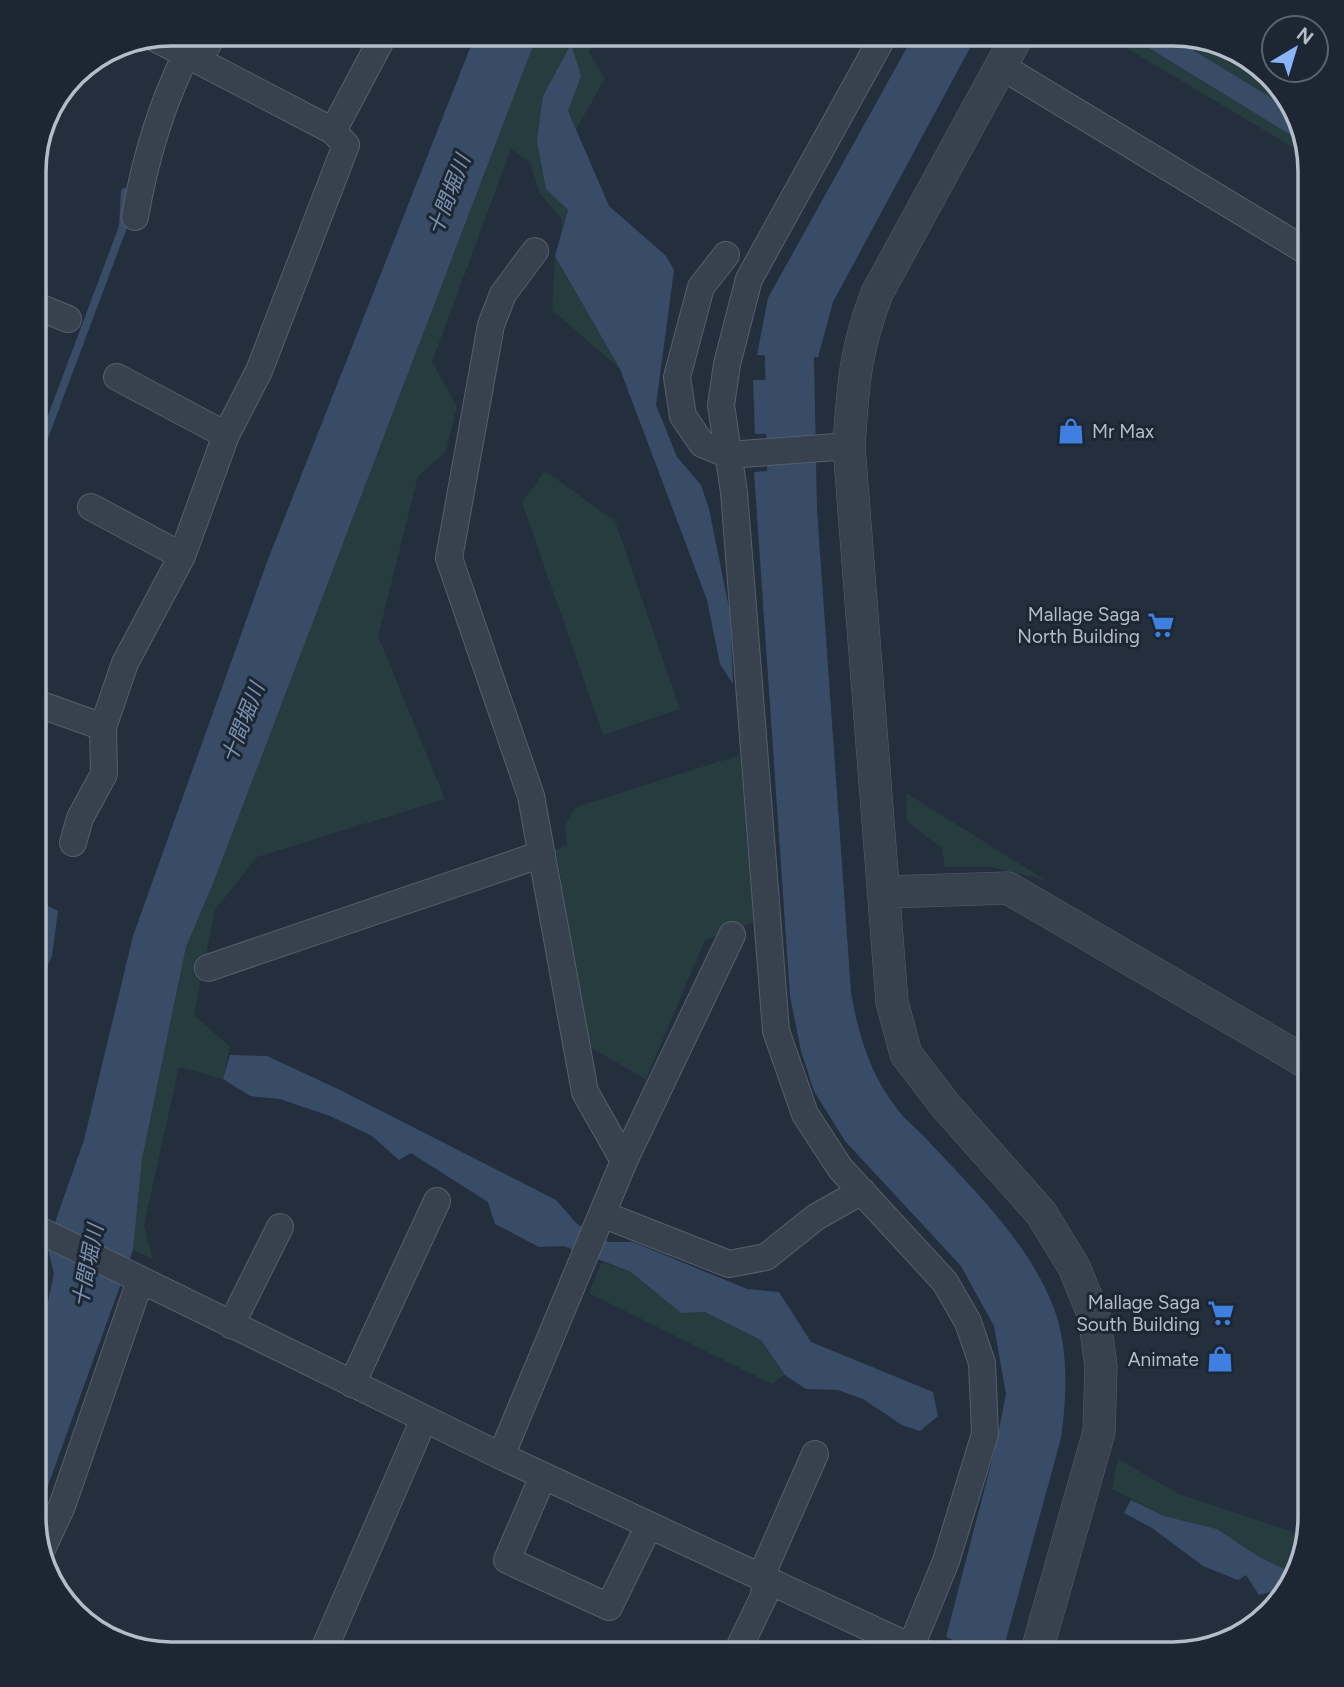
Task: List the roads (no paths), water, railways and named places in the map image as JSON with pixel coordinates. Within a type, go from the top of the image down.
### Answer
[{"type":"street","points":[[73,843],[80,818],[104,774],[103,727],[125,663],[182,556],[226,435],[259,371],[346,145],[333,131],[171,46]]},
{"type":"street","points":[[135,217],[145,159],[168,92],[202,46]]},
{"type":"street","points":[[333,131],[378,46]]},
{"type":"street","points":[[878,46],[749,278],[727,364],[721,405],[734,455],[734,492],[776,1031],[805,1114],[840,1168],[946,1282],[968,1322],[982,1363],[985,1434],[920,1642]]},
{"type":"street","points":[[1012,46],[877,293],[860,337],[839,447],[886,892],[892,1002],[906,1054],[945,1105],[1041,1213],[1074,1267],[1094,1316],[1101,1366],[1098,1432],[1040,1642]]},
{"type":"street","points":[[1001,66],[1298,246]]},
{"type":"street","points":[[535,250],[503,294],[491,325],[449,558],[531,796],[585,1092],[624,1161]]},
{"type":"street","points":[[726,255],[701,287],[677,377],[683,416],[702,444],[734,455],[839,447]]},
{"type":"street","points":[[46,310],[68,319]]},
{"type":"street","points":[[117,377],[226,435]]},
{"type":"street","points":[[91,507],[182,556]]},
{"type":"street","points":[[46,707],[103,727]]},
{"type":"street","points":[[208,968],[542,854]]},
{"type":"street","points":[[886,892],[1008,888],[1298,1057]]},
{"type":"street","points":[[501,1456],[624,1161],[732,935]]},
{"type":"street","points":[[599,1220],[729,1264],[766,1257],[816,1217],[862,1191]]},
{"type":"street","points":[[352,1384],[436,1201]]},
{"type":"street","points":[[231,1325],[280,1227]]},
{"type":"street","points":[[46,1232],[424,1419],[896,1642]]},
{"type":"street","points":[[48,1537],[62,1506],[137,1278]]},
{"type":"street","points":[[327,1642],[424,1419]]},
{"type":"street","points":[[742,1642],[764,1596],[766,1565],[815,1454]]},
{"type":"street","points":[[543,1476],[506,1560],[609,1607],[649,1525]]},
{"type":"water","name":"十間堀川","points":[[471,46],[533,46],[214,881],[186,947],[142,1159],[133,1250],[46,1491],[46,1310],[54,1274],[47,1245],[84,1140],[133,936],[267,562]]},
{"type":"water","points":[[572,46],[581,76],[568,111],[609,206],[666,256],[674,270],[656,405],[677,457],[701,485],[709,509],[730,613],[733,684],[720,664],[707,600],[620,369],[555,256],[568,210],[546,189],[537,141],[543,96]]},
{"type":"water","points":[[908,46],[971,46],[833,302],[818,357],[757,355],[768,298]]},
{"type":"water","points":[[1146,46],[1188,47],[1277,101],[1286,115],[1294,137]]},
{"type":"water","points":[[753,380],[808,380],[814,432],[755,434]]},
{"type":"water","points":[[814,468],[851,992],[862,1039],[888,1097],[1016,1240],[1043,1283],[1062,1338],[1065,1405],[1061,1438],[1005,1642],[958,1642],[946,1637],[996,1445],[1006,1394],[994,1326],[961,1266],[845,1141],[814,1091],[801,1051],[790,996],[754,472]]},
{"type":"water","points":[[46,905],[58,911],[52,956],[46,970]]},
{"type":"water","points":[[230,1055],[267,1056],[340,1090],[556,1200],[577,1224],[609,1242],[633,1242],[747,1289],[779,1292],[811,1342],[933,1392],[938,1416],[920,1431],[902,1425],[863,1399],[838,1390],[806,1389],[785,1375],[761,1340],[705,1312],[681,1313],[631,1272],[564,1246],[539,1247],[495,1224],[488,1202],[411,1153],[399,1160],[372,1136],[330,1116],[280,1099],[250,1096],[223,1079]]},
{"type":"water","points":[[1131,1500],[1164,1516],[1217,1529],[1259,1557],[1286,1570],[1271,1594],[1259,1595],[1246,1575],[1238,1580],[1203,1566],[1152,1528],[1124,1513]]},
{"type":"waterway","points":[[46,432],[123,227],[125,192]]},
{"type":"waterway","points":[[793,536],[789,335],[802,292]]},
{"type":"place","name":"Mr Max","points":[[1071,431]]},
{"type":"place","name":"Mallage Saga North Building","points":[[1161,625]]},
{"type":"place","name":"Mallage Saga South Building","points":[[1221,1313]]},
{"type":"place","name":"Animate","points":[[1220,1359]]}]
